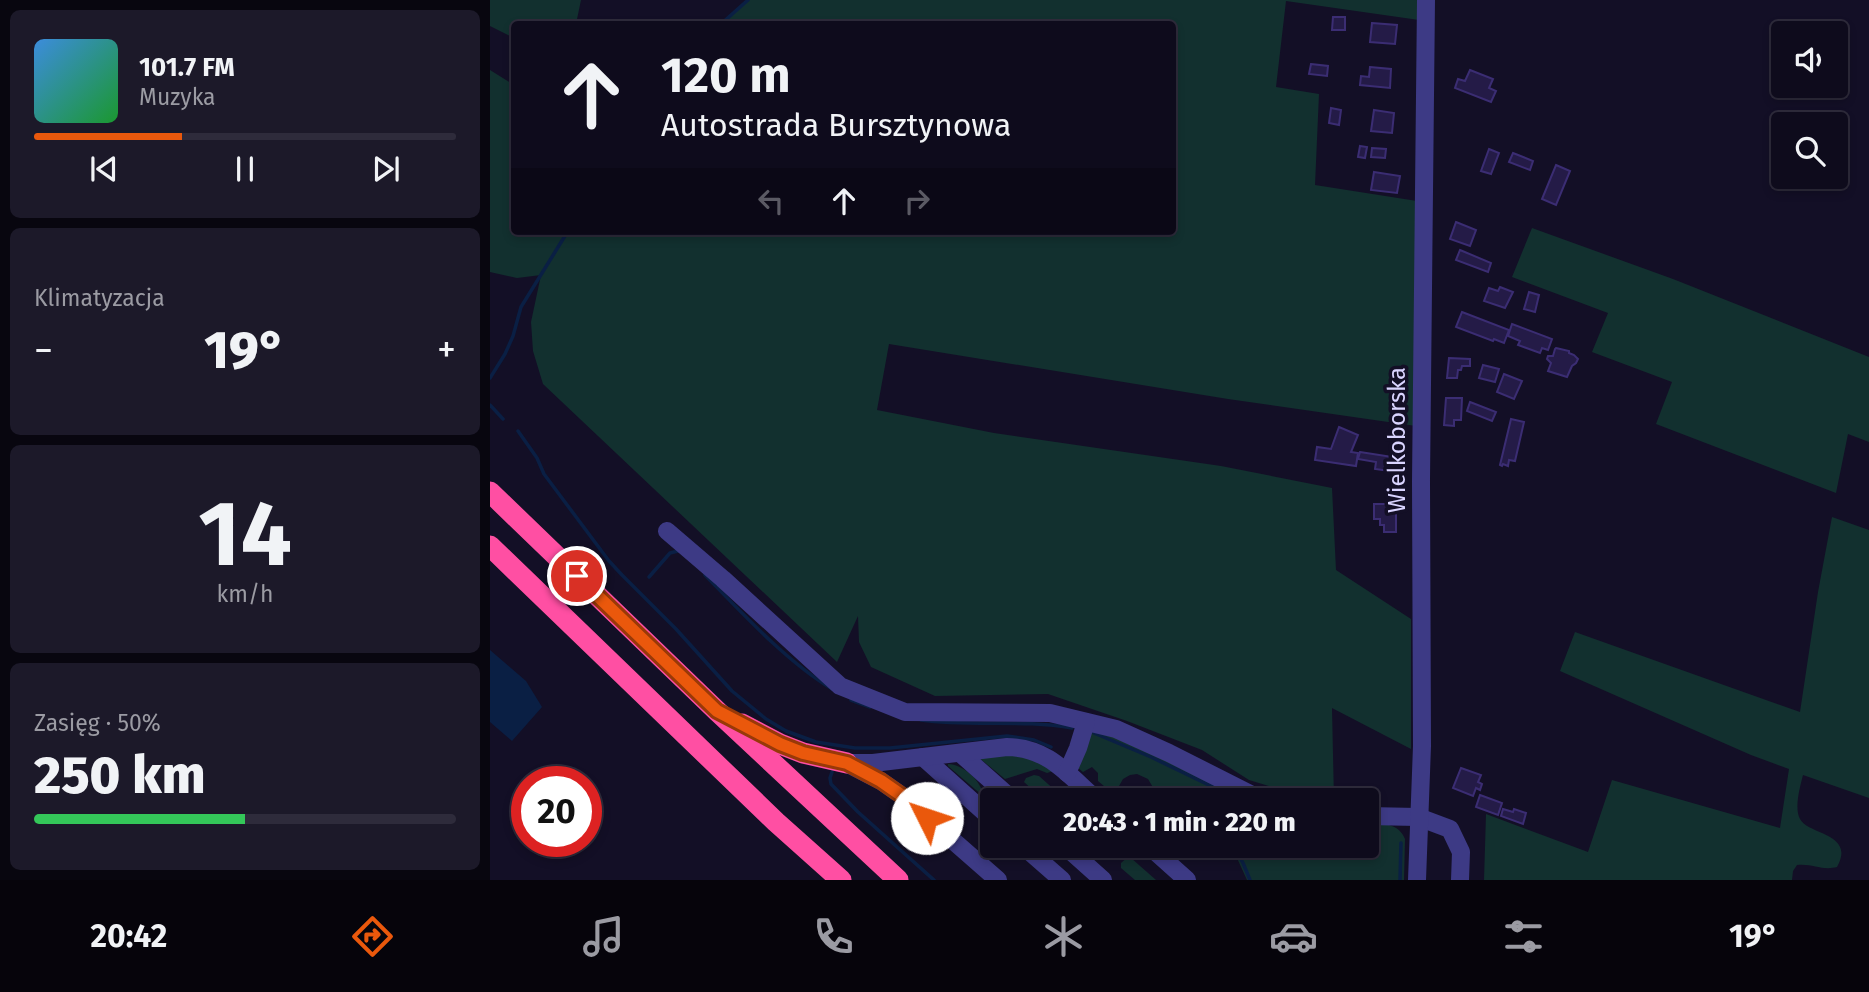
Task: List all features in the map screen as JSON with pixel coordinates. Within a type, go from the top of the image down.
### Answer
[{"type":"highway","points":[[490,492],[717,711],[898,880]]},
{"type":"highway","points":[[490,547],[776,822],[841,880]]},
{"type":"highway","points":[[717,711],[803,753],[847,763]]},
{"type":"highway","points":[[776,822],[822,880]]},
{"type":"street","name":"Wielkoborska","points":[[1416,880],[1422,746],[1420,481],[1426,0]]},
{"type":"street","points":[[667,531],[841,686],[905,712],[1050,713],[1116,729],[1237,788]]},
{"type":"street","points":[[1067,773],[1086,722]]},
{"type":"street","points":[[847,763],[873,763],[1020,747],[1043,754],[1084,788]]},
{"type":"street","points":[[960,753],[999,788]]},
{"type":"street","points":[[923,757],[980,808]]},
{"type":"street","points":[[847,763],[901,795],[998,880]]},
{"type":"street","points":[[1379,816],[1418,817],[1450,829],[1461,852],[1460,880]]},
{"type":"street","points":[[1037,858],[1062,880]]},
{"type":"street","points":[[1078,858],[1103,880]]},
{"type":"street","points":[[1162,858],[1187,880]]},
{"type":"green space","points":[[490,0],[581,0],[577,21],[511,21],[511,36],[490,26]]},
{"type":"green space","points":[[748,0],[1426,0],[1426,21],[1286,1],[1276,87],[1319,94],[1315,185],[1417,201],[1416,426],[1228,399],[889,344],[877,410],[994,433],[1221,466],[1332,488],[1336,570],[1411,619],[1411,749],[1332,708],[1334,788],[1275,788],[1249,780],[1202,750],[1048,694],[935,696],[871,667],[859,642],[858,616],[837,662],[543,384],[533,351],[531,322],[541,275],[517,278],[490,272],[490,70],[511,83],[511,235],[1176,235],[1176,21],[724,21]]},
{"type":"green space","points":[[1532,228],[1673,279],[1869,357],[1869,442],[1848,434],[1836,493],[1656,424],[1672,382],[1592,352],[1608,313],[1512,277]]},
{"type":"green space","points":[[1832,517],[1869,530],[1869,798],[1803,775],[1798,797],[1798,814],[1805,824],[1836,841],[1841,856],[1837,867],[1797,865],[1792,880],[1484,880],[1486,814],[1588,852],[1612,780],[1780,828],[1789,769],[1560,671],[1575,632],[1800,712]]},
{"type":"green space","points":[[1098,728],[1227,788],[1153,788],[1148,779],[1137,774],[1123,779],[1119,788],[1106,788],[1098,781],[1098,773],[1092,767],[1083,772],[1077,767],[1088,733]]},
{"type":"green space","points":[[1021,753],[1056,770],[1047,773],[1037,769],[1005,779],[978,757]]},
{"type":"green space","points":[[948,766],[960,767],[971,774],[981,788],[980,793]]},
{"type":"green space","points":[[1039,776],[1052,788],[1031,788],[1024,782],[1026,778]]},
{"type":"green space","points":[[1379,823],[1399,830],[1405,839],[1404,880],[1247,880],[1237,858],[1379,858]]},
{"type":"green space","points":[[1131,858],[1156,880],[1135,880],[1121,868],[1121,863]]},
{"type":"water","points":[[490,650],[526,681],[542,707],[512,741],[490,722]]},
{"type":"building","points":[[1333,17],[1345,17],[1345,30],[1332,30]]},
{"type":"building","points":[[1372,23],[1397,25],[1395,44],[1370,42]]},
{"type":"building","points":[[1311,64],[1328,66],[1327,76],[1309,74]]},
{"type":"building","points":[[1370,67],[1391,69],[1390,88],[1360,85],[1361,76],[1369,77]]},
{"type":"building","points":[[1470,70],[1493,79],[1489,88],[1496,91],[1491,102],[1455,88],[1458,79],[1465,81]]},
{"type":"building","points":[[1331,108],[1341,110],[1339,125],[1329,123]]},
{"type":"building","points":[[1374,110],[1394,113],[1392,133],[1371,131]]},
{"type":"building","points":[[1360,146],[1367,147],[1365,158],[1358,157]]},
{"type":"building","points":[[1372,148],[1386,149],[1385,158],[1371,157]]},
{"type":"building","points":[[1489,149],[1499,153],[1491,174],[1481,171]]},
{"type":"building","points":[[1513,153],[1533,161],[1530,170],[1509,162]]},
{"type":"building","points":[[1556,165],[1570,171],[1556,205],[1542,199]]},
{"type":"building","points":[[1374,172],[1400,176],[1397,193],[1371,190]]},
{"type":"building","points":[[1456,222],[1476,230],[1470,246],[1450,239]]},
{"type":"building","points":[[1460,250],[1491,263],[1488,272],[1456,260]]},
{"type":"building","points":[[1500,287],[1513,292],[1505,308],[1484,301],[1489,288],[1498,291]]},
{"type":"building","points":[[1529,292],[1539,295],[1535,312],[1524,309]]},
{"type":"building","points":[[1462,312],[1509,330],[1504,343],[1456,327]]},
{"type":"building","points":[[1512,324],[1552,339],[1548,350],[1542,348],[1540,353],[1518,345],[1520,341],[1508,336]]},
{"type":"building","points":[[1556,348],[1569,351],[1578,359],[1567,377],[1548,371],[1551,363],[1547,359],[1548,356],[1553,356]]},
{"type":"building","points":[[1449,358],[1470,359],[1470,366],[1462,366],[1461,370],[1458,370],[1457,378],[1447,378]]},
{"type":"building","points":[[1483,365],[1499,369],[1495,382],[1479,378]]},
{"type":"building","points":[[1504,374],[1522,381],[1514,399],[1497,392]]},
{"type":"building","points":[[1446,398],[1462,398],[1461,420],[1454,420],[1454,426],[1444,425]]},
{"type":"building","points":[[1470,402],[1496,412],[1492,421],[1467,411]]},
{"type":"building","points":[[1511,419],[1524,422],[1515,461],[1509,460],[1508,466],[1502,466],[1500,465]]},
{"type":"building","points":[[1339,427],[1358,435],[1351,452],[1358,453],[1356,466],[1315,460],[1317,447],[1331,449]]},
{"type":"building","points":[[1360,452],[1399,458],[1397,472],[1375,469],[1376,462],[1358,459]]},
{"type":"building","points":[[1374,504],[1396,504],[1396,532],[1384,532],[1380,519],[1374,519]]},
{"type":"building","points":[[1461,768],[1481,775],[1478,782],[1482,784],[1480,790],[1476,788],[1473,796],[1453,788]]},
{"type":"building","points":[[1480,795],[1502,803],[1498,815],[1476,807]]},
{"type":"building","points":[[1503,809],[1526,813],[1523,824],[1501,816]]},
{"type":"waterway","points":[[724,21],[748,0]]},
{"type":"waterway","points":[[490,378],[513,336],[521,307],[566,235]]},
{"type":"waterway","points":[[490,405],[503,419]]},
{"type":"waterway","points":[[518,431],[537,458],[544,474],[609,561],[732,691],[766,719],[786,731],[816,742],[855,748],[890,748],[1007,736],[1034,740],[1051,747]]},
{"type":"waterway","points":[[649,577],[670,553],[678,551]]},
{"type":"waterway","points":[[705,575],[782,651],[832,689]]},
{"type":"waterway","points":[[851,700],[870,707]]},
{"type":"waterway","points":[[921,720],[1072,728]]},
{"type":"waterway","points":[[1094,733],[1215,788]]},
{"type":"waterway","points":[[832,772],[831,784],[934,880]]},
{"type":"waterway","points":[[1400,880],[1401,843]]},
{"type":"waterway","points":[[1240,858],[1250,880]]},
{"type":"route","points":[[577,576],[717,711],[780,744],[803,753],[847,763],[881,781],[927,818]]}]
